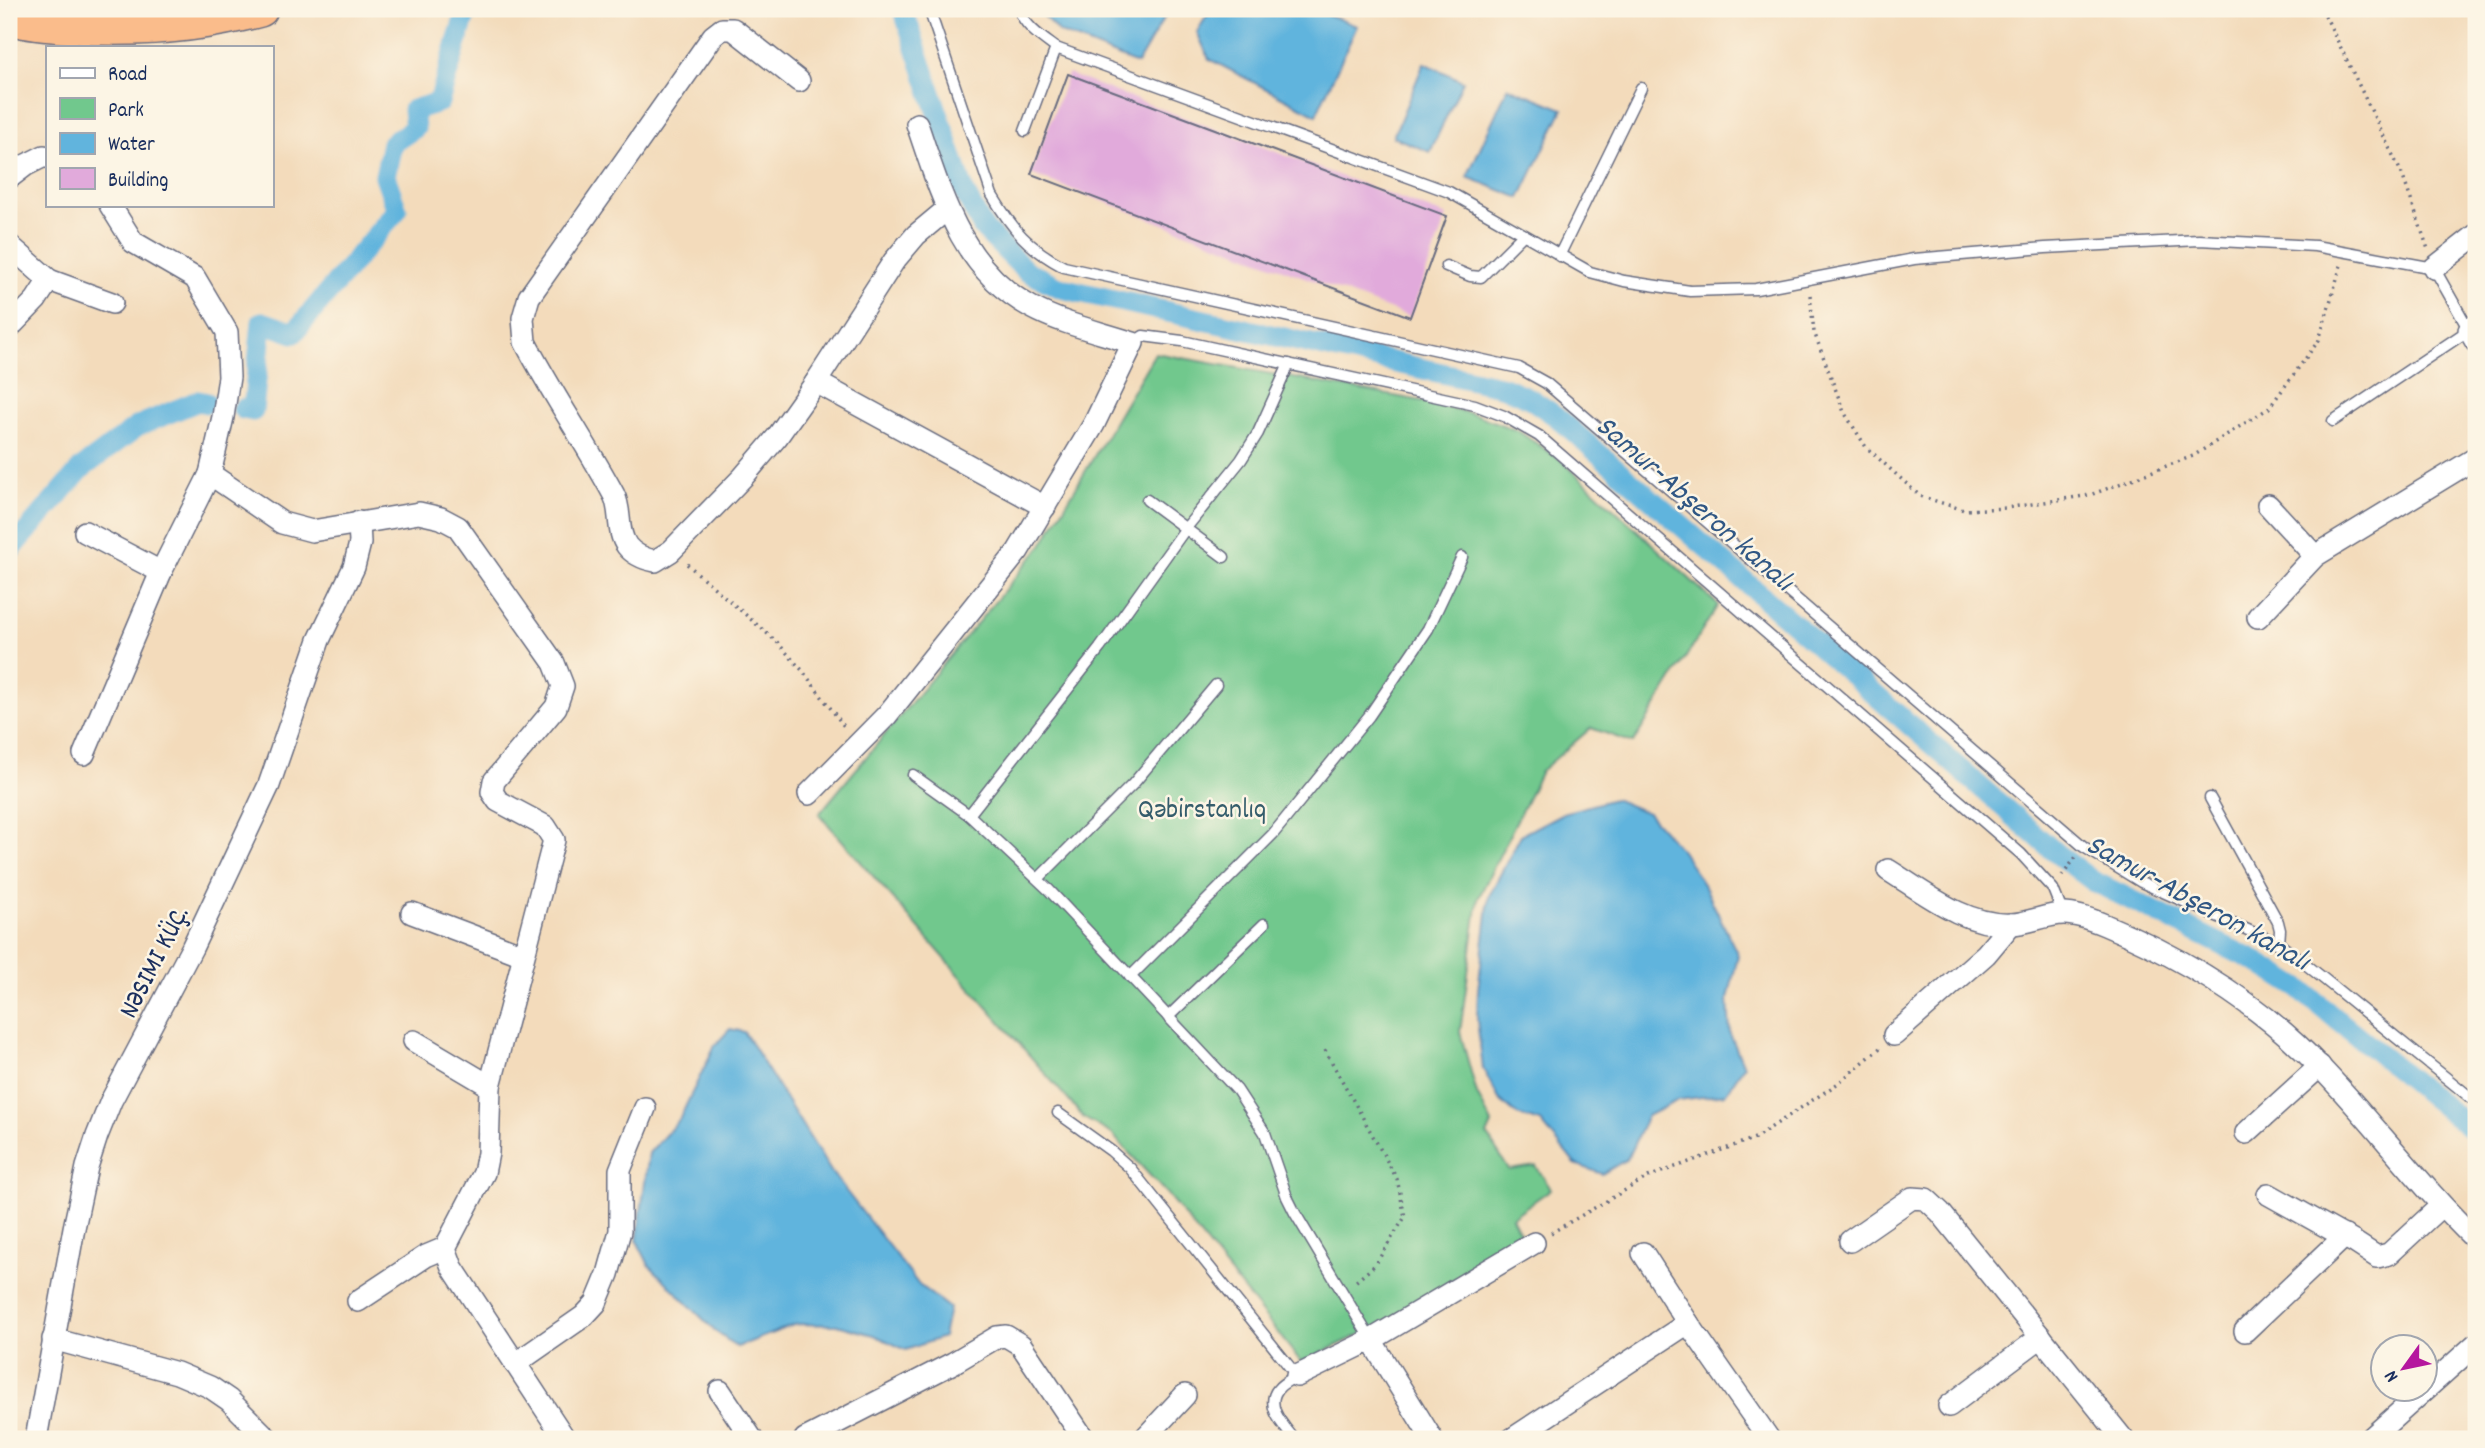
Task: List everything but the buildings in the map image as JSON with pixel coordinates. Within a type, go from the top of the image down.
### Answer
[{"type":"highway","points":[[9,17],[119,29],[183,25],[260,9]]},
{"type":"street","points":[[799,81],[733,29],[722,29],[713,36],[528,297],[523,318],[525,341],[616,498],[621,534],[627,546],[645,559],[655,561],[671,551],[743,477],[777,437],[816,382],[894,261],[916,235],[946,210]]},
{"type":"street","points":[[809,794],[887,715],[1018,551],[1094,424],[1133,343],[1030,307],[974,258],[946,210],[917,124]]},
{"type":"street","points":[[9,178],[26,165],[46,157]]},
{"type":"street","points":[[85,754],[161,572],[210,474],[229,377],[227,332],[195,278],[133,242],[111,206]]},
{"type":"street","points":[[2434,268],[2476,234]]},
{"type":"street","points":[[9,244],[49,281],[113,303]]},
{"type":"street","points":[[9,328],[36,300],[49,281]]},
{"type":"street","points":[[816,382],[1045,507]]},
{"type":"street","points":[[2258,617],[2315,556],[2476,458]]},
{"type":"street","points":[[210,474],[282,523],[312,531],[419,513],[441,518],[458,527],[554,663],[563,687],[556,707],[494,781],[492,792],[498,801],[545,827],[554,840],[490,1086],[488,1153],[484,1173],[445,1248],[426,1256],[358,1301]]},
{"type":"street","points":[[2268,505],[2315,556]]},
{"type":"street","name":"NƏSIMI KÜÇ.","points":[[36,1439],[87,1167],[97,1136],[111,1101],[192,948],[269,785],[319,640],[354,567],[360,542],[359,522]]},
{"type":"street","points":[[85,532],[161,572]]},
{"type":"street","points":[[1888,870],[1964,916],[2011,924],[2063,914],[2105,925],[2204,974],[2274,1026],[2320,1066],[2441,1206],[2476,1240]]},
{"type":"street","points":[[412,913],[523,955]]},
{"type":"street","points":[[1894,1035],[1986,954],[2011,924]]},
{"type":"street","points":[[414,1041],[490,1086]]},
{"type":"street","points":[[2246,1133],[2320,1066]]},
{"type":"street","points":[[515,1364],[584,1316],[596,1303],[608,1274],[620,1231],[620,1170],[645,1108]]},
{"type":"street","points":[[2268,1194],[2345,1236],[2377,1257],[2389,1254],[2441,1206]]},
{"type":"street","points":[[1850,1241],[1912,1198],[1926,1199],[1940,1212],[2123,1439]]},
{"type":"street","points":[[2245,1331],[2345,1236]]},
{"type":"street","points":[[1297,1376],[1371,1340],[1534,1243]]},
{"type":"street","points":[[445,1248],[452,1266],[565,1439]]},
{"type":"street","points":[[1643,1253],[1769,1439]]},
{"type":"street","points":[[1512,1439],[1688,1323]]},
{"type":"street","points":[[805,1439],[925,1378],[997,1337],[1006,1336],[1021,1345],[1084,1439]]},
{"type":"street","points":[[1949,1406],[2041,1337]]},
{"type":"street","points":[[53,1339],[177,1373],[210,1387],[229,1400],[268,1439]]},
{"type":"street","points":[[1371,1340],[1432,1439]]},
{"type":"street","points":[[2370,1439],[2476,1344]]},
{"type":"street","points":[[720,1391],[751,1439]]},
{"type":"street","points":[[1144,1439],[1185,1395]]},
{"type":"lane","points":[[929,9],[992,195],[1023,240],[1040,254],[1064,267],[1518,368],[1546,383],[2084,847],[2141,882],[2278,944],[2476,1102]]},
{"type":"lane","points":[[1019,9],[1022,18],[1035,32],[1056,48],[1448,192],[1590,272],[1623,281],[1690,291],[1756,289],[1914,259],[2058,247],[2199,240],[2315,246],[2434,268],[2474,332],[2333,421]]},
{"type":"lane","points":[[1025,131],[1056,48]]},
{"type":"lane","points":[[1559,256],[1641,88]]},
{"type":"lane","points":[[1446,266],[1470,276],[1481,277],[1522,236]]},
{"type":"lane","points":[[1133,343],[1143,336],[1157,336],[1475,405],[1504,416],[1539,436],[2021,854],[2053,889],[2063,914]]},
{"type":"lane","points":[[969,815],[1100,648],[1186,528],[1241,460],[1258,433],[1289,364]]},
{"type":"lane","points":[[1147,500],[1224,557]]},
{"type":"lane","points":[[1130,977],[1273,834],[1361,726],[1427,629],[1462,557]]},
{"type":"lane","points":[[1038,879],[1133,784],[1216,684]]},
{"type":"lane","points":[[913,775],[969,815],[1038,879],[1237,1090],[1265,1133],[1295,1213],[1371,1340]]},
{"type":"lane","points":[[2210,798],[2278,922],[2278,944]]},
{"type":"lane","points":[[1168,1017],[1264,924]]},
{"type":"lane","points":[[1058,1114],[1111,1150],[1130,1168],[1297,1376],[1278,1389],[1272,1402],[1275,1414],[1294,1439]]},
{"type":"path","points":[[2322,9],[2402,173],[2434,268]]},
{"type":"path","points":[[1808,281],[1814,331],[1844,412],[1866,447],[1920,496],[1964,510],[2006,508],[2090,495],[2116,486],[2193,456],[2269,408],[2319,340],[2344,253]]},
{"type":"path","points":[[671,551],[777,642],[802,670],[858,745]]},
{"type":"path","points":[[2053,889],[2084,847]]},
{"type":"path","points":[[1534,1243],[1648,1177],[1755,1138],[1838,1084],[1894,1035]]},
{"type":"path","points":[[1325,1051],[1397,1179],[1405,1217],[1375,1265],[1344,1292]]},
{"type":"green space","name":"Qəbirstanlıq","points":[[1155,353],[1422,401],[1477,415],[1518,431],[1561,460],[1718,605],[1633,743],[1591,728],[1541,771],[1478,899],[1460,1032],[1477,1094],[1492,1124],[1487,1135],[1509,1170],[1536,1166],[1551,1189],[1512,1217],[1522,1237],[1377,1327],[1301,1362],[1166,1193],[1112,1134],[1084,1118],[819,814],[1042,545]]},
{"type":"water","points":[[1038,9],[1169,9],[1137,64],[1058,32]]},
{"type":"water","points":[[1211,9],[1313,9],[1357,26],[1316,115],[1209,59],[1197,32]]},
{"type":"water","points":[[1424,63],[1463,81],[1430,152],[1393,137]]},
{"type":"water","points":[[1508,87],[1563,109],[1520,198],[1467,177]]},
{"type":"water","points":[[1614,799],[1648,813],[1682,851],[1706,889],[1738,955],[1728,999],[1730,1034],[1744,1066],[1725,1094],[1678,1100],[1647,1116],[1627,1159],[1602,1174],[1575,1164],[1541,1122],[1517,1115],[1499,1099],[1483,1069],[1477,1020],[1489,896],[1521,835],[1563,813]]},
{"type":"water","points":[[730,1029],[744,1032],[832,1173],[919,1285],[949,1308],[943,1337],[906,1350],[874,1335],[837,1325],[796,1324],[737,1347],[715,1331],[649,1265],[637,1241],[649,1153],[679,1120],[715,1045]]},
{"type":"waterway","points":[[243,409],[253,411],[262,322],[294,333],[397,210],[385,176],[392,143],[415,128],[413,110],[439,102],[467,9]]},
{"type":"waterway","name":"Samur-Abşeron kanalı","points":[[903,9],[965,194],[983,228],[1026,271],[1061,288],[1504,387],[1531,399],[1557,417],[2056,853],[2093,881],[2259,963],[2300,989],[2476,1133]]},
{"type":"waterway","points":[[9,552],[82,468],[138,426],[198,401],[207,403]]}]
